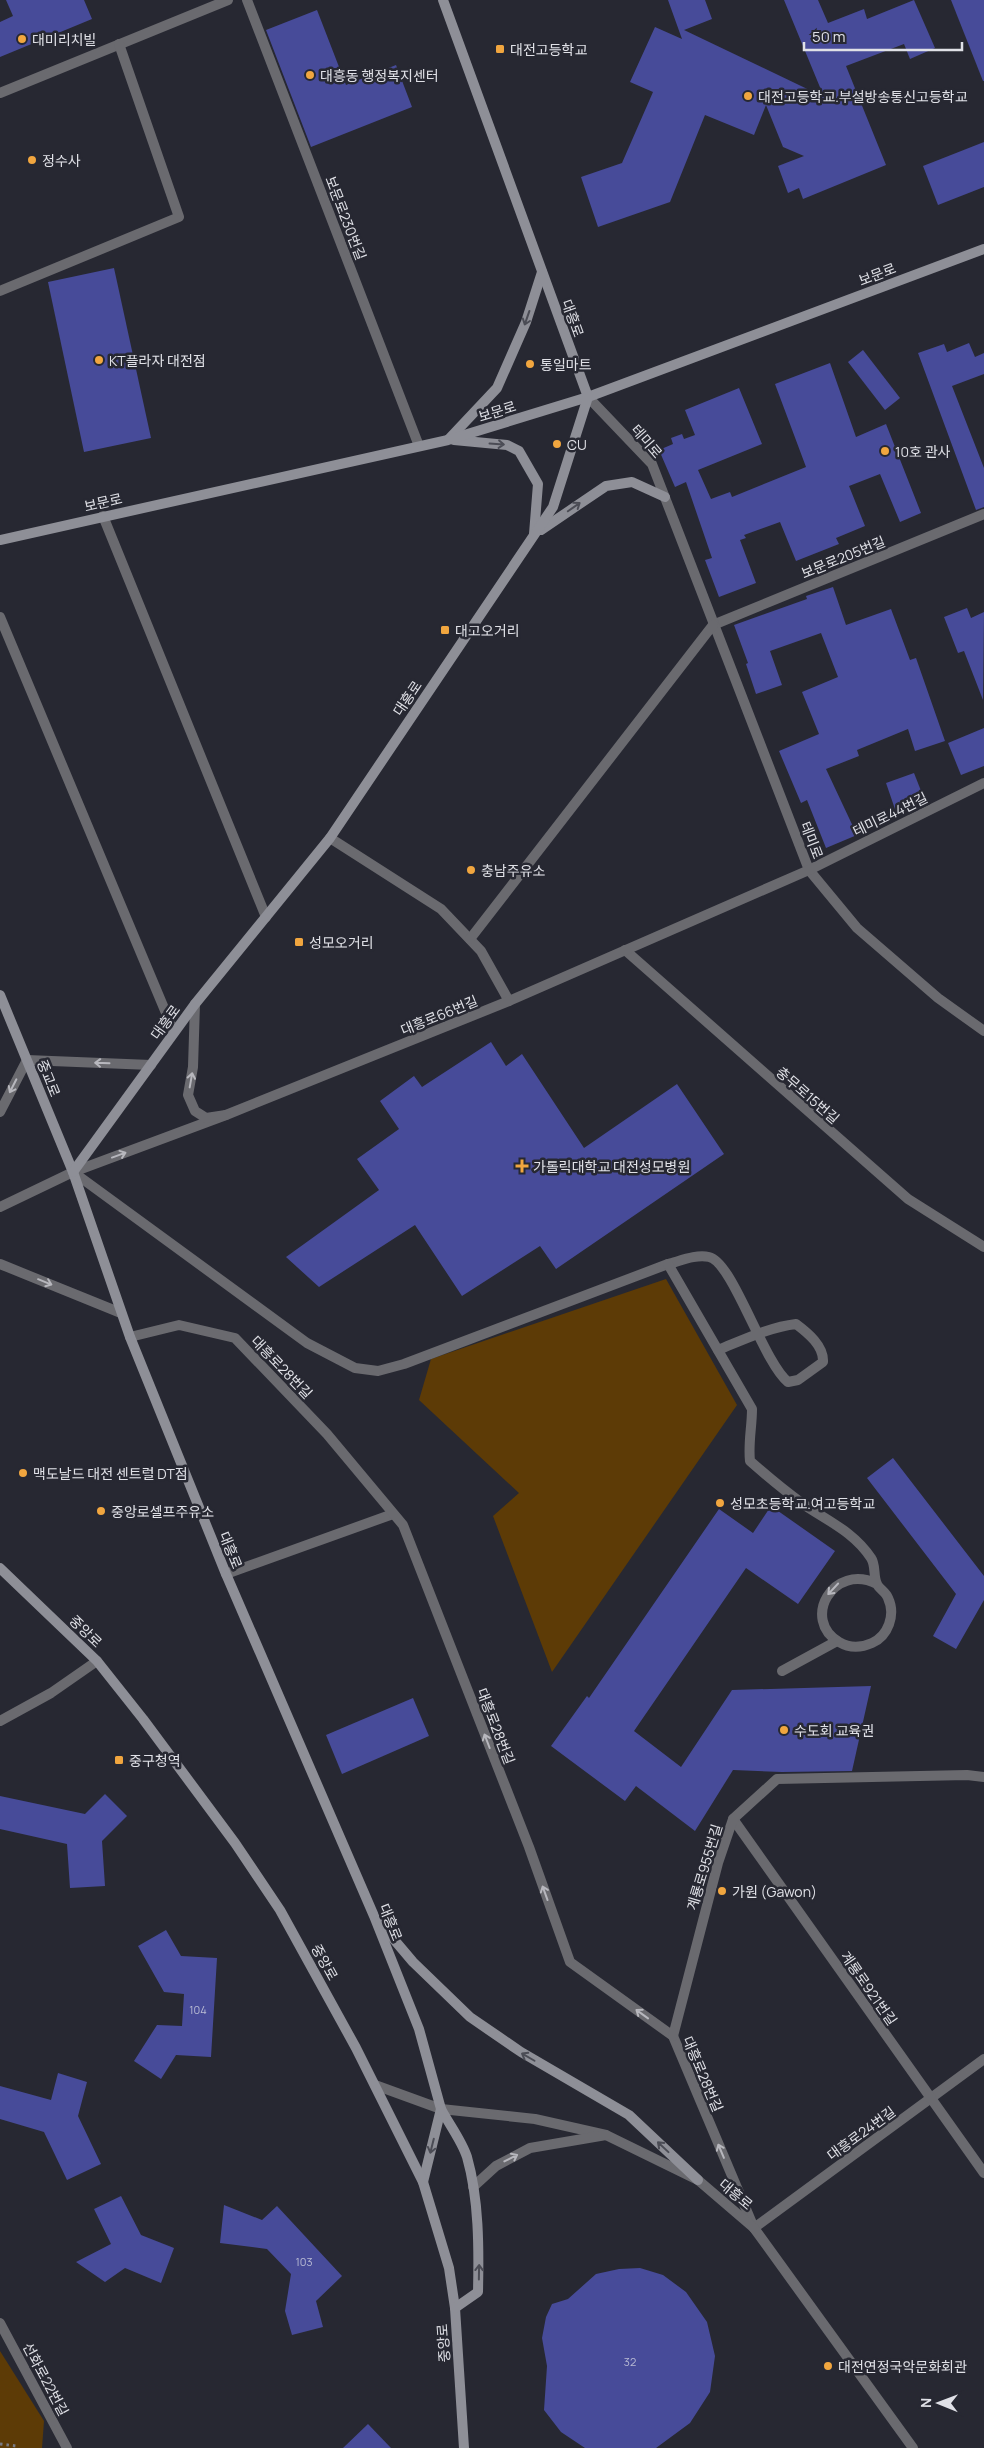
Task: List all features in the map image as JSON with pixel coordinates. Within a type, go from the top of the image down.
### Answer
[{"type":"main road","name":"대흥로","points":[[423,2182],[441,2109],[419,2029],[374,1916],[226,1574],[130,1337],[73,1172],[195,1004],[330,838],[553,507],[588,397],[443,0]]},
{"type":"main road","name":"보문로","points":[[0,540],[448,440],[588,397],[984,249]]},
{"type":"main road","points":[[448,440],[498,388],[526,322],[542,272]]},
{"type":"main road","points":[[448,440],[507,444],[519,451],[538,484],[534,535]]},
{"type":"main road","points":[[534,535],[606,486],[632,482],[664,497]]},
{"type":"main road","name":"중교로","points":[[0,995],[73,1172]]},
{"type":"main road","name":"중앙로","points":[[0,1568],[98,1661],[235,1843],[280,1910],[375,2085],[423,2182],[449,2268],[454,2308],[464,2448]]},
{"type":"main road","points":[[374,1916],[413,1962],[470,2017],[521,2052],[629,2115],[698,2180]]},
{"type":"main road","points":[[441,2109],[467,2155],[473,2187],[479,2257],[478,2292],[454,2308]]},
{"type":"street","points":[[0,93],[228,0]]},
{"type":"street","name":"보문로230번길","points":[[247,0],[419,446]]},
{"type":"street","points":[[0,291],[179,217],[119,44]]},
{"type":"street","name":"테미로","points":[[588,397],[652,464],[809,870],[857,928],[938,998],[984,1031]]},
{"type":"street","name":"보문로205번길","points":[[713,625],[984,514]]},
{"type":"street","points":[[103,516],[266,917]]},
{"type":"street","points":[[0,617],[174,1032]]},
{"type":"street","points":[[470,939],[713,625]]},
{"type":"street","name":"테미로44번길","points":[[809,870],[984,783]]},
{"type":"street","points":[[330,838],[441,909],[481,951],[510,1001]]},
{"type":"street","name":"대흥로66번길","points":[[0,1207],[73,1172],[226,1115],[510,1001],[809,870]]},
{"type":"street","name":"충무로15번길","points":[[625,950],[908,1199],[984,1247]]},
{"type":"street","points":[[195,1004],[193,1067],[188,1095],[195,1111],[206,1118],[226,1115]]},
{"type":"street","points":[[0,1112],[27,1060],[151,1065]]},
{"type":"street","points":[[73,1172],[307,1343],[355,1368],[378,1371],[404,1364],[668,1264],[693,1258],[710,1257],[723,1265],[758,1335],[781,1376],[788,1382],[798,1380],[823,1362],[824,1354],[808,1333],[796,1324],[758,1335],[718,1350]]},
{"type":"street","points":[[0,1264],[121,1312]]},
{"type":"street","points":[[668,1264],[752,1409],[752,1426],[748,1444],[750,1461],[802,1503],[853,1536],[872,1560],[877,1584],[889,1599],[891,1618],[882,1636],[866,1646],[846,1645],[837,1641],[825,1626],[823,1616],[826,1597],[839,1583],[848,1579],[858,1578],[877,1584]]},
{"type":"street","name":"대흥로28번길","points":[[130,1337],[180,1324],[235,1338],[327,1434],[403,1525],[528,1847],[570,1962],[673,2036],[754,2228]]},
{"type":"street","points":[[226,1574],[393,1514]]},
{"type":"street","points":[[782,1671],[837,1641]]},
{"type":"street","points":[[0,1720],[51,1693],[98,1661]]},
{"type":"street","name":"계룡로955번길","points":[[673,2036],[718,1863],[733,1819],[777,1779],[967,1774],[984,1777]]},
{"type":"street","name":"계룡로921번길","points":[[733,1819],[984,2173]]},
{"type":"street","name":"대흥로24번길","points":[[754,2228],[984,2059]]},
{"type":"street","points":[[375,2085],[441,2109]]},
{"type":"street","name":"대흥로","points":[[441,2109],[535,2119],[606,2135],[698,2180],[754,2228],[913,2448]]},
{"type":"street","points":[[473,2187],[496,2166],[530,2148],[606,2135]]},
{"type":"street","name":"선화로22번길","points":[[0,2324],[67,2448]]},
{"type":"path","points":[[0,2444],[16,2446]]},
{"type":"shaded area","points":[[666,1279],[737,1405],[552,1672],[493,1516],[519,1493],[419,1400],[431,1359]]},
{"type":"shaded area","points":[[0,2351],[44,2421],[42,2448],[0,2448]]},
{"type":"building","name":"대미리치빌","points":[[6,0],[84,0],[92,19],[0,57],[0,22],[13,16]]},
{"type":"building","points":[[668,0],[705,0],[712,19],[684,30],[824,97],[784,0],[818,0],[828,23],[864,9],[867,19],[914,0],[935,48],[910,59],[904,44],[846,66],[886,165],[803,199],[799,188],[788,193],[778,166],[804,156],[783,147],[766,105],[754,135],[705,115],[670,202],[598,227],[581,177],[622,163],[653,92],[630,82],[655,27],[682,39]]},
{"type":"building","points":[[951,0],[984,0],[984,81],[983,81]]},
{"type":"building","name":"대흥동 행정복지센터","points":[[317,10],[346,85],[396,65],[412,107],[311,147],[266,30]]},
{"type":"building","points":[[984,142],[984,187],[938,205],[923,166]]},
{"type":"building","name":"KT플라자 대전점","points":[[114,268],[151,438],[84,452],[48,282]]},
{"type":"building","points":[[969,343],[975,357],[984,353],[984,374],[952,386],[984,468],[984,507],[976,510],[918,353],[944,344],[947,352]]},
{"type":"building","points":[[863,350],[900,398],[885,410],[848,362]]},
{"type":"building","points":[[830,363],[856,437],[886,424],[921,513],[900,522],[880,474],[849,486],[865,526],[836,538],[839,544],[796,561],[780,522],[744,535],[746,538],[740,540],[756,583],[719,597],[705,560],[712,558],[686,482],[675,487],[659,450],[673,444],[671,438],[682,434],[684,439],[695,435],[685,410],[739,388],[762,444],[698,470],[711,499],[730,492],[732,497],[806,467],[775,384]]},
{"type":"building","points":[[833,587],[846,625],[891,609],[910,660],[916,658],[945,741],[915,751],[908,729],[857,750],[859,756],[826,769],[857,835],[826,848],[807,800],[801,803],[779,751],[819,734],[802,692],[838,677],[821,633],[770,651],[782,685],[756,694],[746,664],[748,663],[734,625],[807,599],[806,596]]},
{"type":"building","points":[[967,608],[971,618],[984,612],[983,700],[964,651],[958,653],[944,617]]},
{"type":"building","points":[[984,728],[984,766],[961,775],[948,743]]},
{"type":"building","points":[[914,773],[925,801],[896,812],[886,783]]},
{"type":"building","points":[[491,1042],[506,1066],[522,1054],[584,1148],[677,1084],[724,1154],[556,1269],[540,1246],[462,1296],[415,1225],[319,1287],[286,1257],[379,1190],[357,1159],[399,1129],[380,1101],[414,1076],[422,1087]]},
{"type":"building","points":[[893,1458],[984,1576],[984,1600],[956,1649],[933,1636],[956,1594],[867,1478]]},
{"type":"building","points":[[771,1506],[835,1551],[798,1604],[746,1568],[634,1731],[681,1767],[732,1690],[871,1686],[852,1771],[782,1772],[733,1770],[695,1831],[636,1786],[625,1801],[551,1746],[587,1696],[589,1698],[719,1509],[753,1533]]},
{"type":"building","points":[[413,1698],[429,1736],[342,1774],[326,1735]]},
{"type":"building","points":[[105,1794],[127,1816],[102,1841],[105,1886],[70,1888],[67,1844],[0,1829],[0,1796],[85,1814]]},
{"type":"building","points":[[166,1930],[181,1956],[217,1958],[211,2057],[176,2055],[161,2079],[134,2061],[157,2025],[182,2026],[184,1994],[164,1992],[138,1946]]},
{"type":"building","points":[[58,2073],[87,2082],[78,2116],[101,2164],[67,2180],[44,2132],[0,2119],[0,2086],[51,2100]]},
{"type":"building","points":[[121,2196],[141,2235],[174,2248],[161,2283],[125,2268],[105,2282],[76,2262],[111,2244],[94,2209]]},
{"type":"building","points":[[224,2205],[262,2220],[277,2206],[342,2276],[316,2301],[323,2327],[292,2335],[285,2311],[291,2274],[267,2249],[220,2243]]},
{"type":"building","points":[[640,2268],[663,2275],[686,2292],[707,2322],[715,2356],[710,2392],[690,2423],[656,2448],[585,2448],[561,2432],[544,2410],[547,2366],[542,2338],[546,2317],[552,2304],[568,2299],[596,2274],[619,2269]]},
{"type":"building","points":[[368,2424],[391,2448],[343,2448]]},
{"type":"place","name":"대미리치빌","points":[[22,39]]},
{"type":"place","name":"대전고등학교","points":[[500,49]]},
{"type":"place","name":"대흥동 행정복지센터","points":[[310,75]]},
{"type":"place","name":"대전고등학교.부설방송통신고등학교","points":[[748,96]]},
{"type":"place","name":"정수사","points":[[32,160]]},
{"type":"place","name":"KT플라자 대전점","points":[[99,360]]},
{"type":"place","name":"통일마트","points":[[530,364]]},
{"type":"place","name":"CU","points":[[557,444]]},
{"type":"place","name":"10호 관사","points":[[885,451]]},
{"type":"place","name":"대고오거리","points":[[445,630]]},
{"type":"place","name":"충남주유소","points":[[471,870]]},
{"type":"place","name":"성모오거리","points":[[299,942]]},
{"type":"place","name":"가톨릭대학교 대전성모병원","points":[[522,1166]]},
{"type":"place","name":"맥도날드 대전 센트럴 DT점","points":[[23,1473]]},
{"type":"place","name":"성모초등학교.여고등학교","points":[[720,1503]]},
{"type":"place","name":"중앙로셀프주유소","points":[[101,1511]]},
{"type":"place","name":"수도회 교육권","points":[[784,1730]]},
{"type":"place","name":"중구청역","points":[[119,1760]]},
{"type":"place","name":"가원 (Gawon)","points":[[722,1891]]},
{"type":"place","name":"대전연정국악문화회관","points":[[828,2366]]}]
